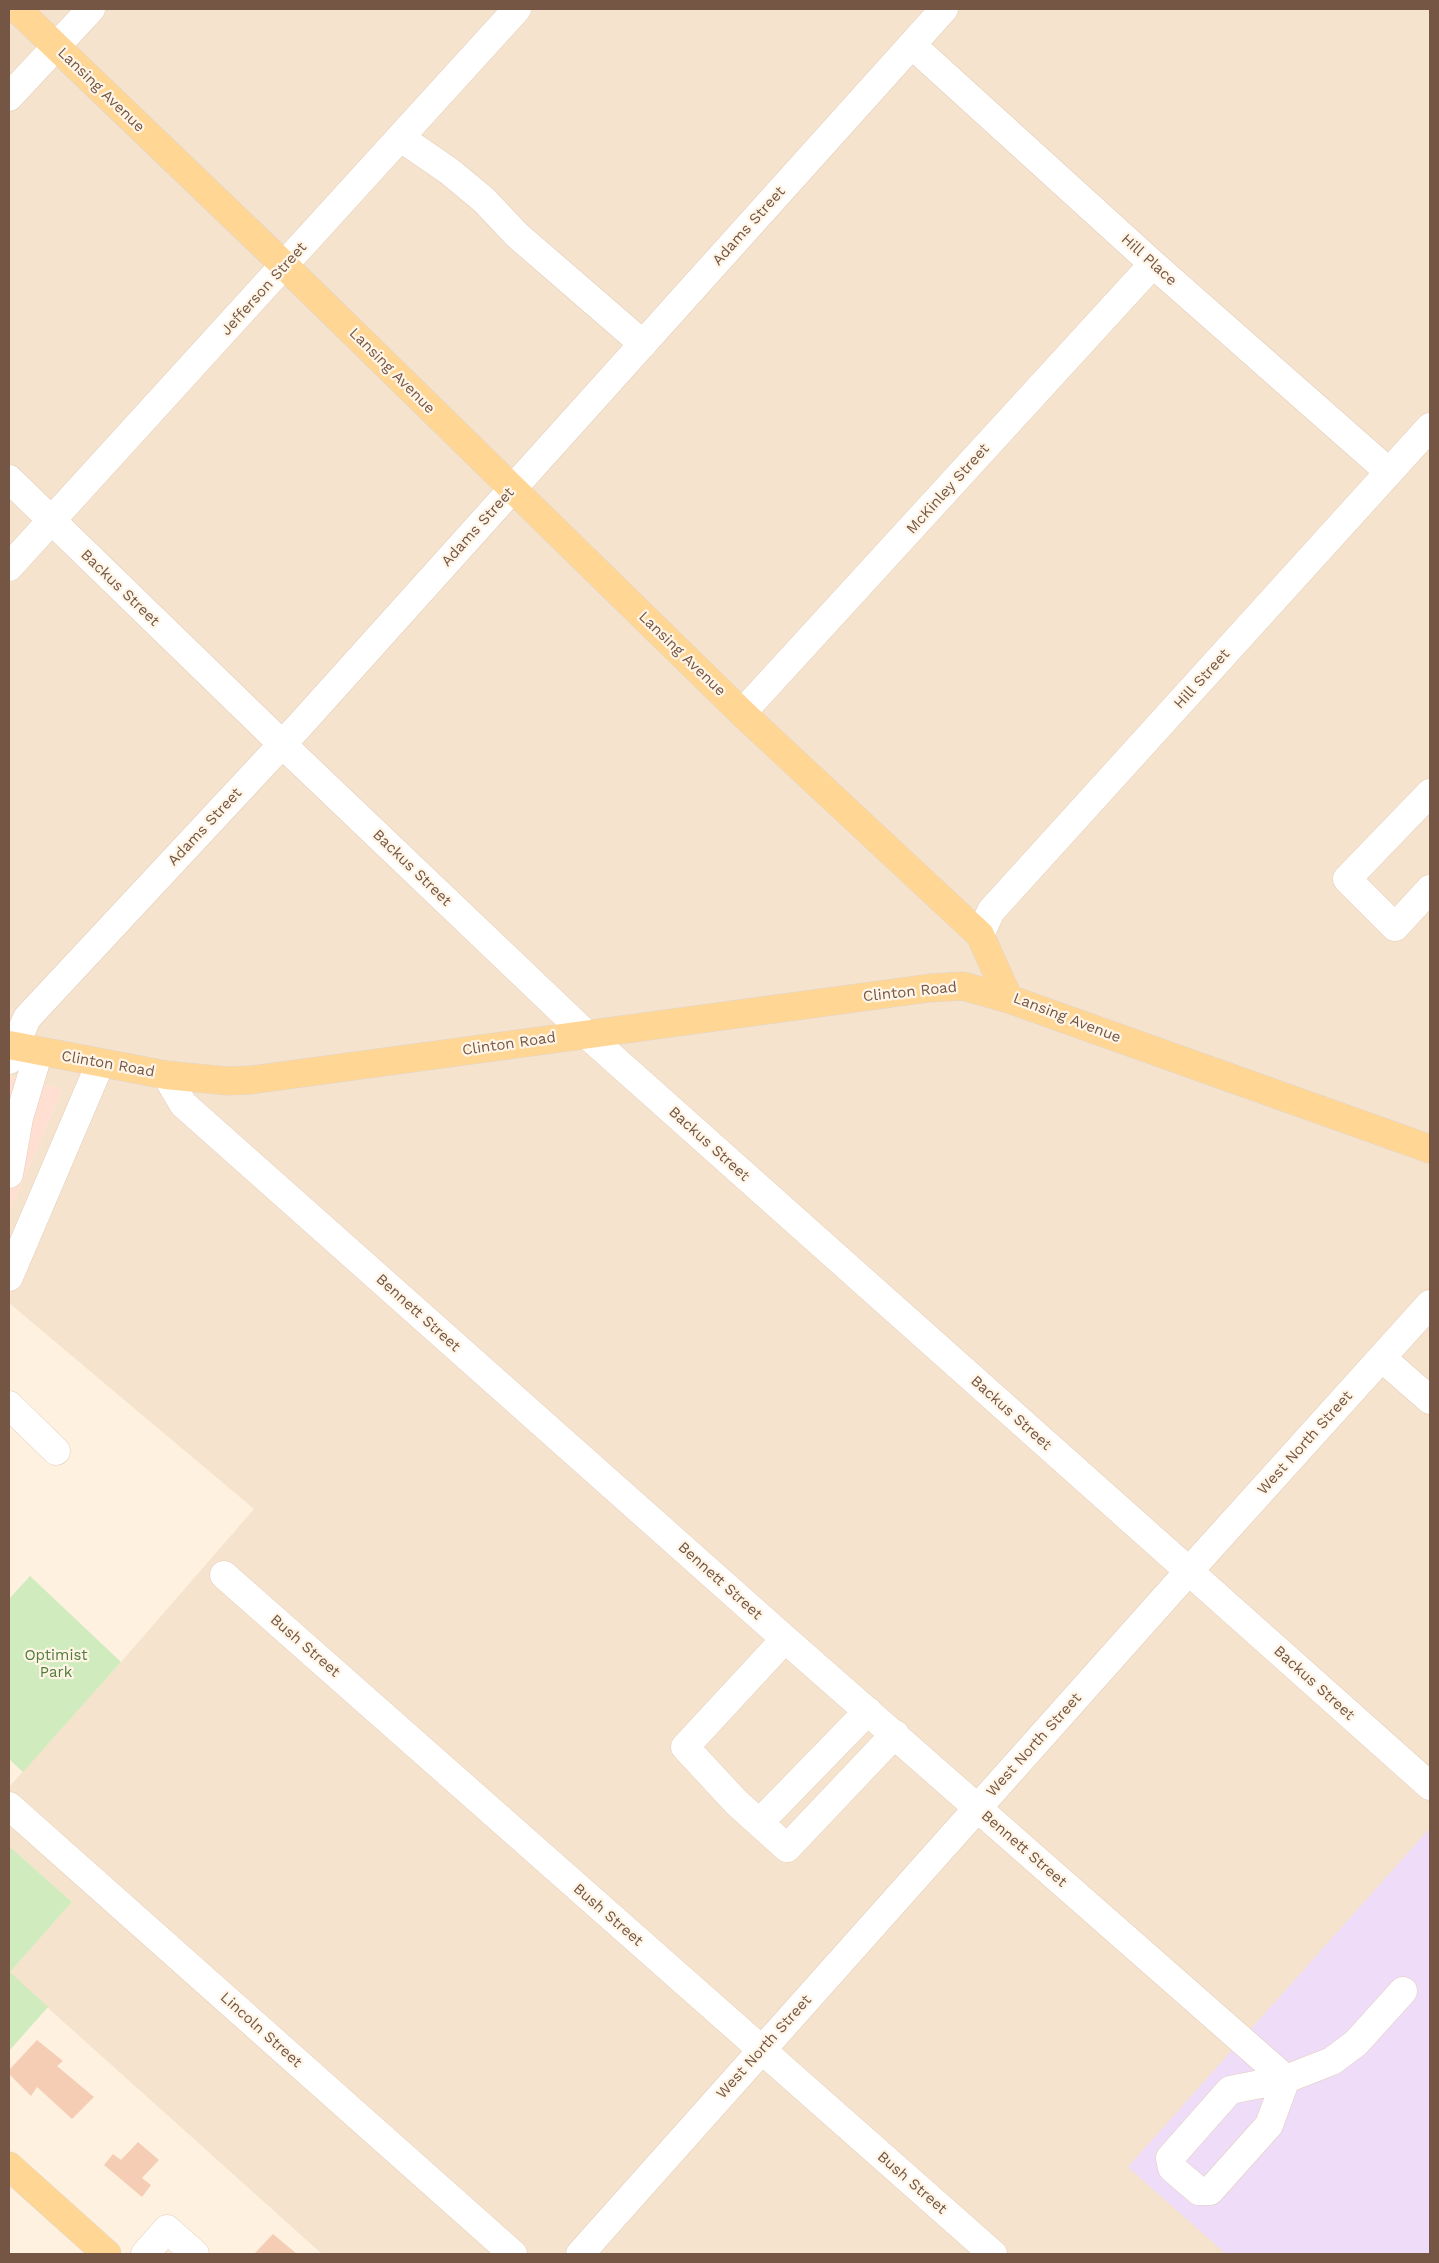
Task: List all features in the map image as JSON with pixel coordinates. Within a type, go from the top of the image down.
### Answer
[{"type":"main road","name":"Lansing Avenue","points":[[17,9],[285,266],[742,713],[980,935],[1009,999],[1430,1149]]},
{"type":"main road","name":"Clinton Road","points":[[18,1050],[166,1075],[228,1081],[251,1080],[585,1033],[930,988],[963,986],[1009,999]]},
{"type":"main road","points":[[9,2166],[99,2252]]},
{"type":"street","points":[[9,97],[91,9]]},
{"type":"street","name":"Jefferson Street","points":[[9,567],[517,9]]},
{"type":"street","name":"Adams Street","points":[[9,1174],[18,1050],[27,1018],[282,744],[944,9]]},
{"type":"street","name":"Hill Place","points":[[912,45],[1153,264],[1390,472]]},
{"type":"street","points":[[401,138],[449,171],[484,200],[517,235],[644,344]]},
{"type":"street","name":"McKinley Street","points":[[742,713],[1153,264]]},
{"type":"street","name":"Hill Street","points":[[980,935],[992,911],[1430,427]]},
{"type":"street","name":"Backus Street","points":[[9,480],[585,1033],[1430,1786]]},
{"type":"street","points":[[1430,792],[1347,878],[1395,927],[1430,889]]},
{"type":"street","points":[[9,1277],[100,1064]]},
{"type":"street","name":"Bennett Street","points":[[166,1075],[183,1104],[785,1639],[1286,2079],[1332,2061],[1356,2043],[1403,1991]]},
{"type":"street","name":"West North Street","points":[[580,2254],[1189,1571],[1430,1304]]},
{"type":"street","points":[[1382,1358],[1430,1400]]},
{"type":"street","points":[[9,1405],[56,1451]]},
{"type":"street","name":"Bush Street","points":[[224,1575],[993,2254]]},
{"type":"street","points":[[785,1639],[685,1747],[736,1802],[787,1848],[895,1734]]},
{"type":"street","points":[[760,1822],[868,1711]]},
{"type":"street","name":"Lincoln Street","points":[[9,1806],[513,2254]]},
{"type":"street","points":[[145,2254],[167,2229],[195,2254]]},
{"type":"shaded area","points":[[9,9],[1430,9],[1430,2254],[322,2254],[9,1973],[72,1902],[9,1846],[9,1787],[254,1509],[9,1303],[9,1212],[63,1089],[9,1076]]},
{"type":"shaded area","points":[[9,1076],[63,1089],[9,1212]]},
{"type":"shaded area","points":[[1430,1828],[1430,2254],[1226,2254],[1128,2167]]},
{"type":"green space","name":"Optimist Park","points":[[30,1576],[121,1662],[23,1772],[9,1759],[9,1599]]},
{"type":"green space","points":[[9,1846],[72,1902],[10,1972],[48,2007],[9,2051]]},
{"type":"building","points":[[37,2040],[63,2061],[57,2066],[94,2097],[72,2119],[37,2087],[31,2096],[9,2074],[9,2070]]},
{"type":"building","points":[[138,2142],[159,2160],[142,2178],[151,2185],[142,2197],[104,2165],[113,2154],[121,2160]]},
{"type":"building","points":[[273,2234],[297,2254],[254,2254]]}]
